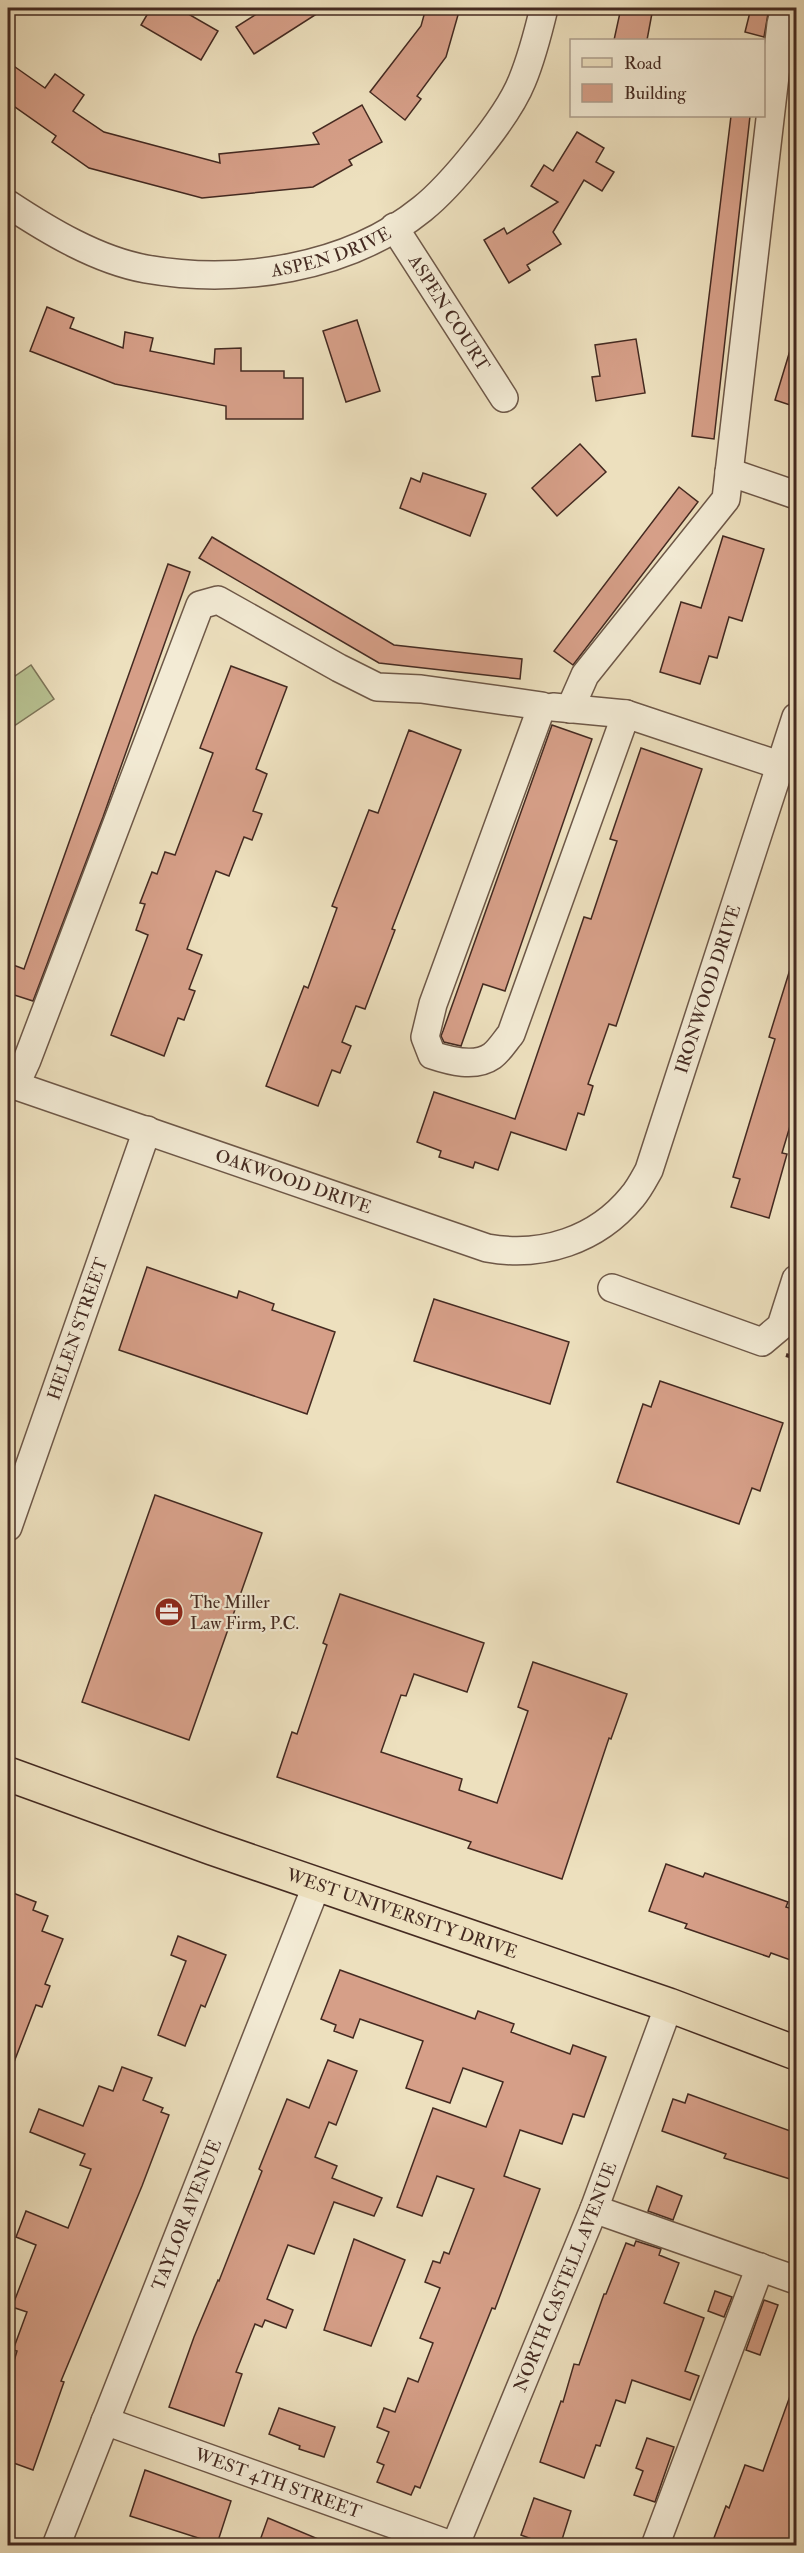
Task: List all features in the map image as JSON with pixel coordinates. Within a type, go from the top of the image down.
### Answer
[{"type":"main road","name":"WEST UNIVERSITY DRIVE","points":[[8,1774],[317,1884],[669,2005],[796,2053]]},
{"type":"street","name":"ASPEN DRIVE","points":[[8,204],[38,224],[106,258],[145,269],[207,275],[259,272],[321,260],[376,239],[421,210],[452,181],[488,137],[521,84],[537,39],[544,8]]},
{"type":"street","points":[[570,709],[585,675],[726,499],[781,24],[786,8]]},
{"type":"street","name":"ASPEN COURT","points":[[394,227],[504,398]]},
{"type":"street","points":[[729,472],[796,495]]},
{"type":"street","points":[[11,1084],[27,1060],[200,605],[218,600],[377,687],[421,689],[543,706],[626,714],[782,766]]},
{"type":"street","points":[[543,706],[433,1004],[425,1037],[432,1055],[446,1060],[475,1063],[493,1056],[511,1034],[626,714]]},
{"type":"street","name":"IRONWOOD DRIVE","points":[[583,1236],[600,1228],[617,1214],[634,1196],[649,1170],[782,766],[796,717]]},
{"type":"street","name":"OAKWOOD DRIVE","points":[[11,1084],[487,1248],[508,1252],[530,1251],[561,1245],[583,1236]]},
{"type":"street","name":"HELEN STREET","points":[[8,1527],[147,1130]]},
{"type":"street","points":[[612,1288],[762,1342],[781,1326],[796,1279]]},
{"type":"street","name":"TAYLOR AVENUE","points":[[56,2546],[317,1884]]},
{"type":"street","name":"NORTH CASTELL AVENUE","points":[[454,2546],[594,2209],[669,2005]]},
{"type":"street","points":[[594,2209],[796,2280]]},
{"type":"street","points":[[655,2546],[760,2267]]},
{"type":"street","name":"WEST 4TH STREET","points":[[105,2421],[454,2546]]},
{"type":"green space","points":[[31,665],[54,699],[8,730],[8,681]]},
{"type":"building","points":[[151,8],[178,8],[218,31],[201,60],[141,25]]},
{"type":"building","points":[[266,8],[326,8],[254,54],[236,27]]},
{"type":"building","points":[[426,8],[460,8],[446,57],[417,96],[421,99],[405,120],[370,92],[421,26]]},
{"type":"building","points":[[621,8],[653,8],[647,39],[614,39]]},
{"type":"building","points":[[751,8],[769,8],[764,37],[745,32]]},
{"type":"building","points":[[8,62],[45,88],[55,74],[84,95],[73,111],[104,132],[220,163],[219,154],[319,144],[313,133],[362,105],[382,142],[349,160],[352,165],[313,187],[202,198],[89,168],[52,142],[56,136],[8,102]]},
{"type":"building","points":[[731,117],[750,117],[714,439],[692,436]]},
{"type":"building","points":[[577,132],[604,148],[596,162],[614,172],[602,191],[584,180],[553,232],[561,244],[527,265],[530,270],[509,283],[484,240],[504,228],[507,234],[558,202],[531,186],[544,165],[553,171]]},
{"type":"building","points":[[47,307],[74,318],[70,328],[123,348],[125,332],[153,338],[150,351],[214,364],[215,349],[241,348],[241,371],[284,371],[284,378],[303,378],[303,419],[226,419],[226,406],[115,384],[30,351]]},
{"type":"building","points":[[357,320],[380,391],[346,402],[323,331]]},
{"type":"building","points":[[636,339],[645,393],[596,401],[592,377],[600,376],[595,345]]},
{"type":"building","points":[[792,344],[796,345],[796,407],[775,400]]},
{"type":"building","points":[[580,444],[606,472],[557,516],[532,488]]},
{"type":"building","points":[[423,473],[486,494],[470,536],[400,508],[411,478],[420,482]]},
{"type":"building","points":[[679,487],[698,502],[573,665],[554,651]]},
{"type":"building","points":[[723,536],[764,549],[742,621],[729,617],[717,658],[709,656],[700,684],[660,672],[681,602],[701,608]]},
{"type":"building","points":[[212,537],[394,645],[522,659],[520,679],[379,663],[199,558]]},
{"type":"building","points":[[168,564],[190,572],[103,817],[33,1001],[8,993],[8,963],[24,969]]},
{"type":"building","points":[[231,666],[287,687],[256,769],[267,774],[253,811],[262,814],[252,840],[244,837],[229,876],[216,871],[187,949],[202,955],[189,989],[195,991],[184,1020],[178,1018],[164,1056],[111,1035],[148,935],[136,930],[145,904],[140,903],[152,872],[157,874],[165,852],[175,855],[213,753],[200,748]]},
{"type":"building","points":[[552,725],[592,739],[505,991],[483,984],[461,1046],[444,1042],[441,1036]]},
{"type":"building","points":[[409,730],[461,750],[392,929],[395,930],[365,1009],[356,1006],[342,1042],[351,1046],[340,1073],[332,1070],[318,1106],[266,1086],[304,986],[308,988],[337,908],[332,906],[369,810],[378,813]]},
{"type":"building","points":[[641,748],[702,769],[616,1026],[609,1024],[588,1084],[593,1086],[584,1115],[578,1113],[566,1150],[511,1132],[498,1170],[475,1162],[473,1168],[439,1157],[441,1151],[417,1142],[434,1092],[515,1119],[584,917],[591,919],[617,841],[610,839]]},
{"type":"building","points":[[792,963],[796,964],[796,1106],[782,1153],[787,1154],[769,1218],[731,1207],[740,1179],[733,1177],[775,1039],[769,1037]]},
{"type":"building","points":[[147,1267],[237,1298],[239,1291],[274,1304],[272,1310],[335,1332],[307,1414],[119,1350]]},
{"type":"building","points":[[434,1299],[569,1342],[550,1404],[414,1361]]},
{"type":"building","points":[[660,1381],[783,1423],[760,1491],[752,1488],[739,1524],[617,1482],[643,1404],[651,1407]]},
{"type":"building","points":[[155,1495],[262,1533],[189,1740],[82,1702]]},
{"type":"building","points":[[340,1594],[484,1643],[467,1692],[414,1674],[406,1696],[401,1695],[381,1752],[462,1779],[459,1790],[497,1803],[528,1711],[518,1707],[533,1662],[627,1694],[611,1739],[609,1738],[562,1879],[468,1848],[471,1842],[277,1777],[292,1732],[297,1734],[327,1645],[323,1643]]},
{"type":"building","points":[[666,1864],[703,1877],[705,1873],[788,1902],[786,1907],[796,1910],[796,1962],[771,1953],[769,1957],[685,1928],[687,1924],[649,1911]]},
{"type":"building","points":[[8,1891],[36,1902],[33,1910],[48,1916],[42,1931],[63,1939],[45,1984],[50,1986],[42,2007],[36,2005],[9,2075]]},
{"type":"building","points":[[178,1936],[226,1955],[205,2007],[201,2005],[185,2046],[158,2035],[186,1961],[171,1955]]},
{"type":"building","points":[[340,1970],[475,2019],[478,2011],[514,2024],[511,2032],[570,2054],[573,2045],[606,2057],[584,2117],[573,2114],[562,2144],[520,2130],[504,2176],[540,2189],[495,2309],[492,2308],[420,2488],[415,2486],[411,2495],[377,2482],[384,2465],[377,2462],[389,2432],[377,2427],[384,2408],[395,2412],[408,2378],[418,2382],[433,2343],[420,2338],[440,2288],[425,2282],[433,2261],[440,2263],[444,2252],[449,2254],[474,2189],[437,2176],[422,2216],[397,2207],[433,2108],[486,2127],[503,2082],[463,2068],[450,2103],[406,2088],[423,2041],[360,2019],[353,2038],[334,2031],[336,2025],[321,2019]]},
{"type":"building","points":[[328,2060],[357,2071],[336,2125],[329,2122],[315,2157],[337,2166],[332,2178],[382,2198],[374,2216],[334,2202],[314,2254],[288,2245],[267,2299],[293,2310],[286,2328],[265,2320],[262,2327],[255,2324],[236,2372],[242,2374],[224,2426],[169,2407],[194,2337],[219,2281],[262,2171],[259,2169],[287,2099],[309,2108]]},
{"type":"building","points":[[122,2067],[152,2078],[143,2100],[163,2108],[161,2112],[169,2115],[61,2381],[64,2382],[33,2470],[8,2461],[8,2381],[17,2351],[13,2350],[27,2312],[12,2307],[36,2245],[16,2237],[26,2211],[68,2228],[91,2169],[80,2165],[85,2154],[30,2132],[39,2109],[83,2126],[99,2086],[113,2091]]},
{"type":"building","points":[[688,2094],[796,2133],[796,2181],[724,2158],[726,2154],[662,2131],[673,2099],[685,2103]]},
{"type":"building","points":[[657,2186],[682,2196],[673,2220],[648,2211]]},
{"type":"building","points":[[354,2239],[405,2260],[371,2346],[324,2330]]},
{"type":"building","points":[[636,2241],[661,2249],[659,2255],[679,2263],[664,2303],[704,2318],[685,2371],[699,2376],[690,2400],[632,2380],[625,2403],[616,2400],[600,2446],[596,2445],[584,2478],[540,2462],[561,2401],[563,2402],[574,2364],[579,2365],[604,2294],[606,2294],[626,2243],[634,2246]]},
{"type":"building","points":[[715,2291],[732,2297],[724,2317],[708,2311]]},
{"type":"building","points":[[764,2300],[778,2305],[760,2355],[746,2350]]},
{"type":"building","points":[[794,2385],[796,2386],[796,2531],[791,2546],[711,2546],[726,2506],[729,2508],[745,2465],[763,2471]]},
{"type":"building","points":[[279,2408],[335,2427],[324,2457],[299,2449],[300,2446],[269,2434]]},
{"type":"building","points":[[647,2438],[674,2447],[655,2502],[634,2495],[643,2471],[636,2468]]},
{"type":"building","points":[[145,2470],[231,2501],[217,2544],[130,2516]]},
{"type":"building","points":[[534,2498],[571,2511],[560,2546],[550,2546],[521,2535]]},
{"type":"building","points":[[268,2518],[330,2544],[330,2546],[258,2546]]},
{"type":"place","name":"The Miller Law Firm, P.C.","points":[[169,1612]]}]
